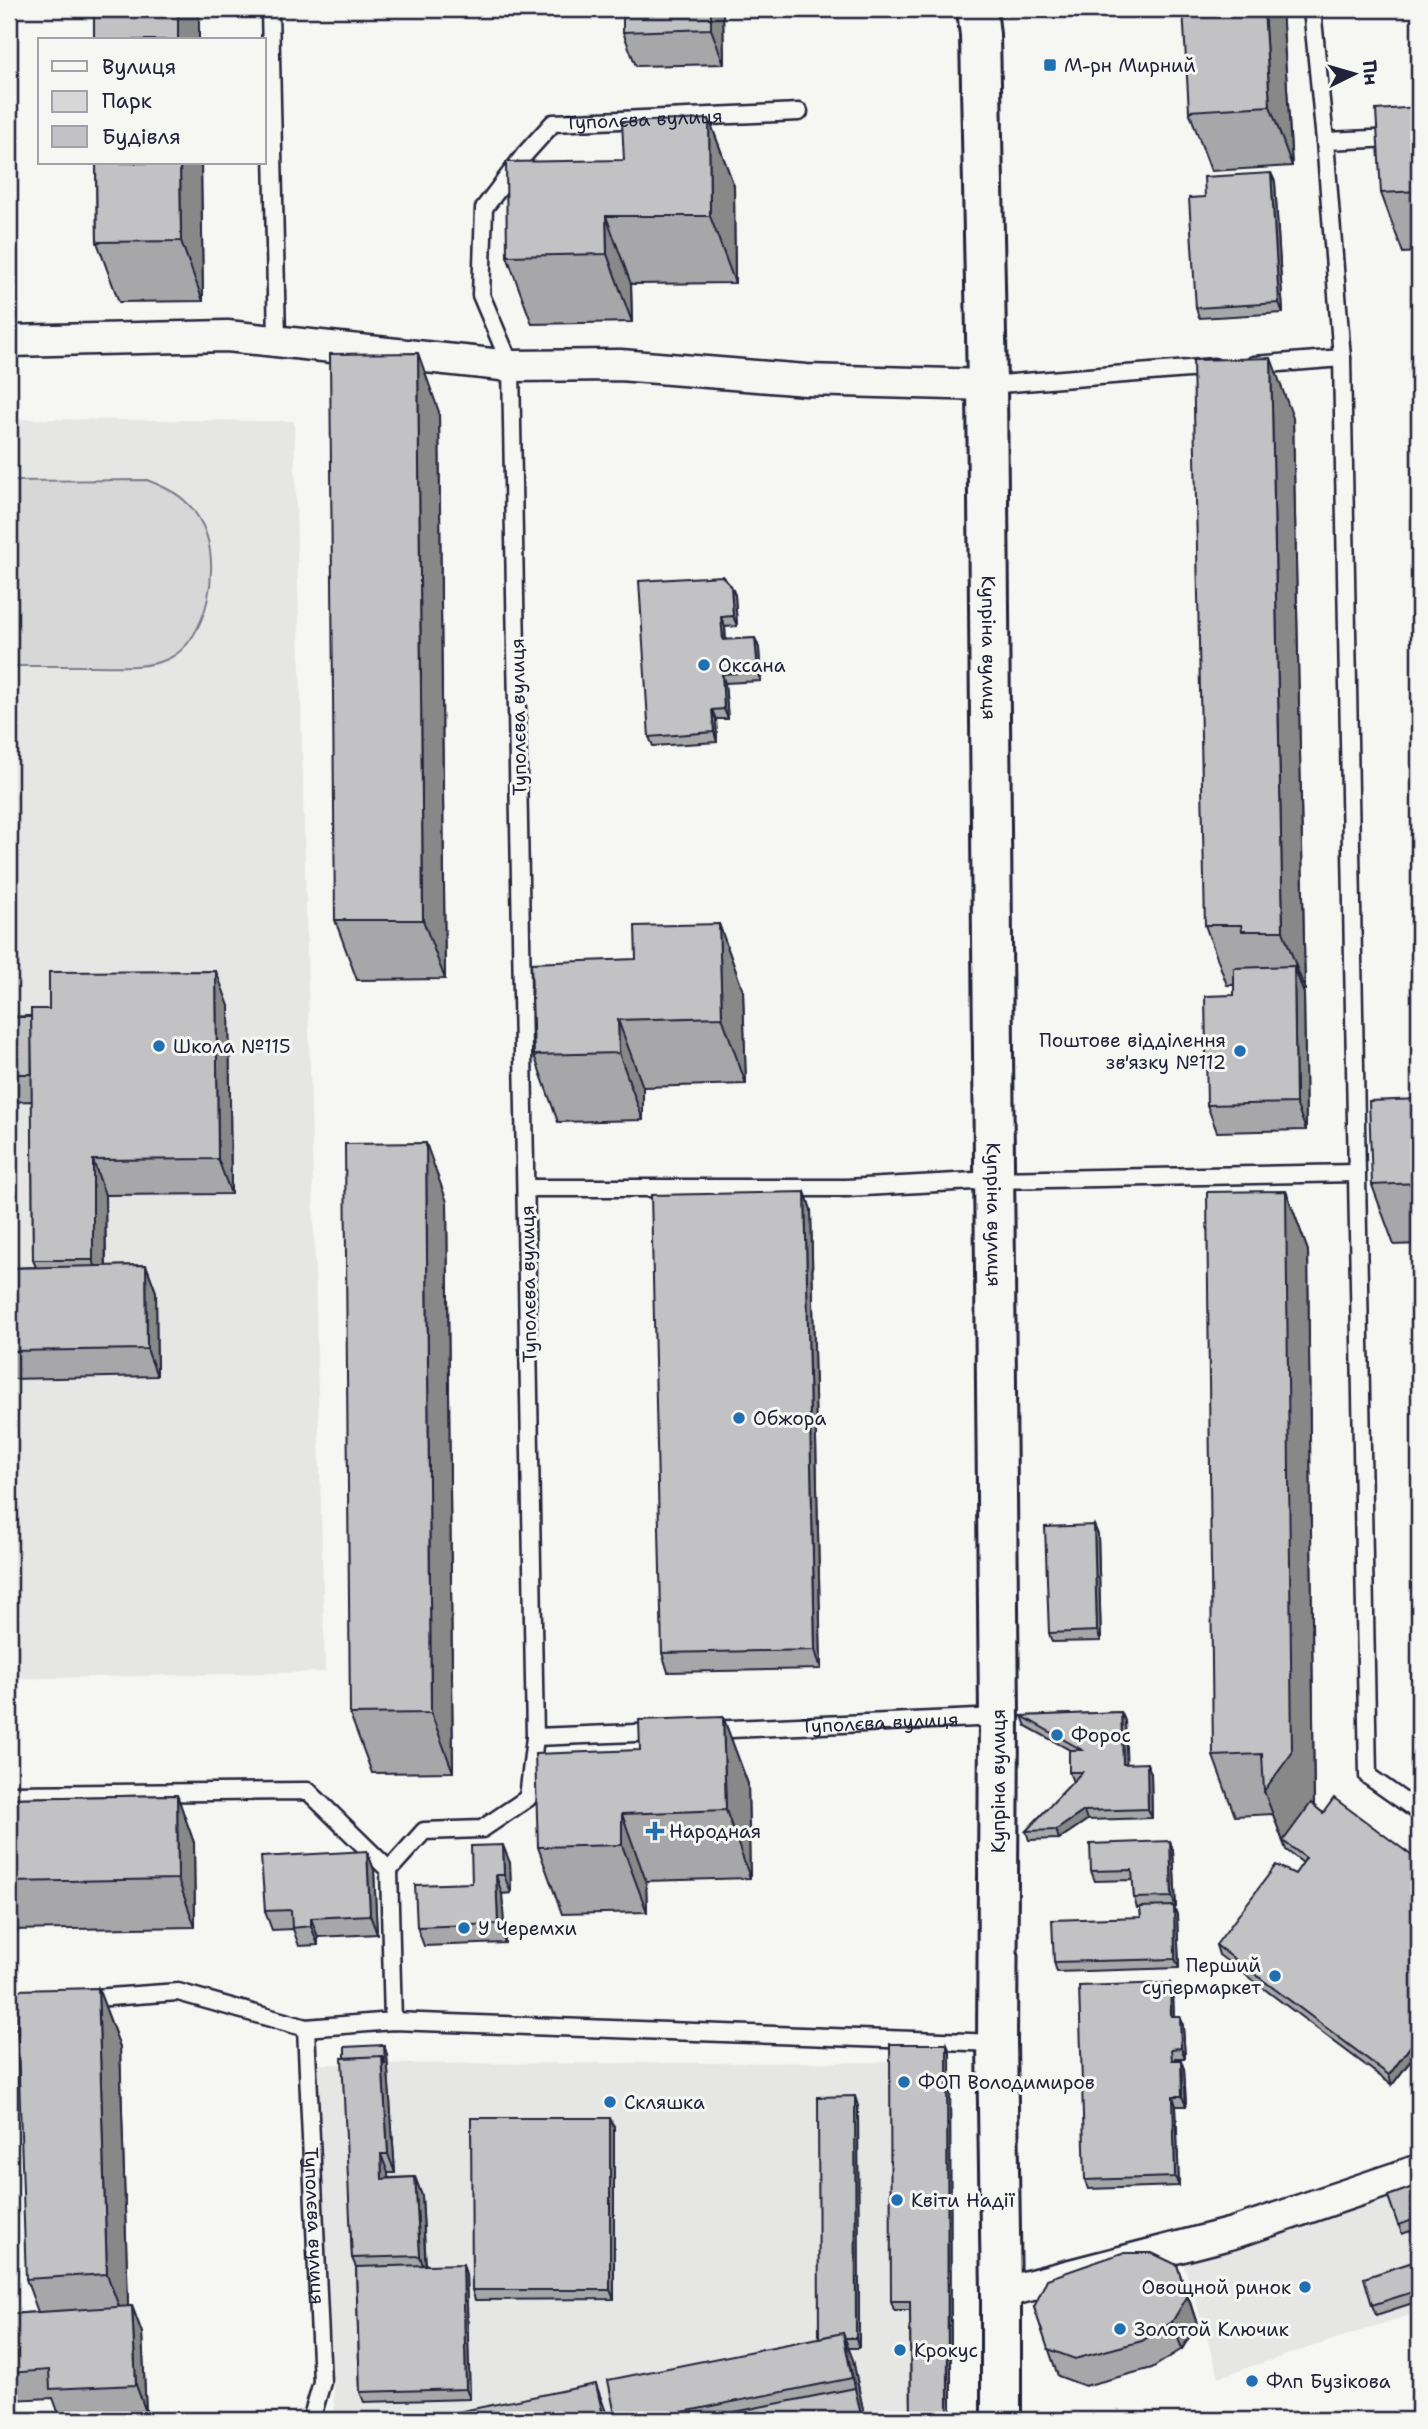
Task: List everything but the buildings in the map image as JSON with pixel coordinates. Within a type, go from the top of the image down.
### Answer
[{"type":"main road","name":"Купріна вулиця","points":[[977,9],[981,35],[987,385],[999,1717],[997,2043],[1001,2420]]},
{"type":"street","points":[[9,341],[227,336],[511,366],[620,365],[806,380],[987,385]]},
{"type":"street","points":[[1001,2293],[1234,2234],[1419,2171]]},
{"type":"lane","points":[[270,9],[277,340]]},
{"type":"lane","points":[[1311,9],[1325,141],[1342,358],[1368,1776],[1419,1812]]},
{"type":"lane","name":"Туполєва вулиця","points":[[389,1870],[424,1830],[482,1829],[528,1798],[535,1737],[511,366],[481,295],[484,208],[553,122],[799,112]]},
{"type":"lane","points":[[1325,141],[1419,137]]},
{"type":"lane","points":[[987,385],[1342,358]]},
{"type":"lane","points":[[527,1188],[846,1188],[993,1180],[1357,1173]]},
{"type":"lane","name":"Туполєва вулиця","points":[[698,1730],[999,1717]]},
{"type":"lane","points":[[535,1737],[671,1731]]},
{"type":"lane","points":[[9,1794],[308,1791],[389,1870],[393,2021]]},
{"type":"lane","points":[[71,2000],[178,1992],[306,2028],[393,2021],[997,2043]]},
{"type":"lane","points":[[9,2022],[31,2003],[45,2002]]},
{"type":"lane","name":"Туполєва вулиця","points":[[306,2028],[322,2382],[311,2420]]},
{"type":"shaded area","points":[[1419,368],[1419,669],[1407,369]]},
{"type":"shaded area","name":"Школа №115","points":[[9,419],[294,421],[325,1672],[9,1679]]},
{"type":"shaded area","points":[[922,2062],[922,2420],[335,2420],[315,2064]]},
{"type":"shaded area","name":"Овощной ринок","points":[[1419,2185],[1419,2312],[1219,2377],[1183,2262]]},
{"type":"green space","points":[[147,480],[173,492],[186,502],[203,526],[208,542],[211,580],[208,600],[193,636],[182,649],[168,659],[141,666],[9,666],[9,481]]},
{"type":"green space","points":[[1416,1362],[1419,1362],[1419,1645]]},
{"type":"place","name":"М-рн Мирний","points":[[1050,65]]},
{"type":"place","name":"Оксана","points":[[704,665]]},
{"type":"place","name":"Школа №115","points":[[159,1046]]},
{"type":"place","name":"Поштове відділення зв'язку №112","points":[[1240,1051]]},
{"type":"place","name":"Обжора","points":[[739,1418]]},
{"type":"place","name":"Форос","points":[[1057,1735]]},
{"type":"place","name":"Народная","points":[[655,1831]]},
{"type":"place","name":"У Черемхи","points":[[464,1928]]},
{"type":"place","name":"Перший супермаркет","points":[[1275,1976]]},
{"type":"place","name":"ФОП Володимиров","points":[[904,2082]]},
{"type":"place","name":"Скляшка","points":[[610,2102]]},
{"type":"place","name":"Квіти Надії","points":[[897,2200]]},
{"type":"place","name":"Овощной ринок","points":[[1305,2287]]},
{"type":"place","name":"Золотой Ключик","points":[[1120,2329]]},
{"type":"place","name":"Крокус","points":[[900,2350]]},
{"type":"place","name":"Флп Бузікова","points":[[1252,2381]]}]
